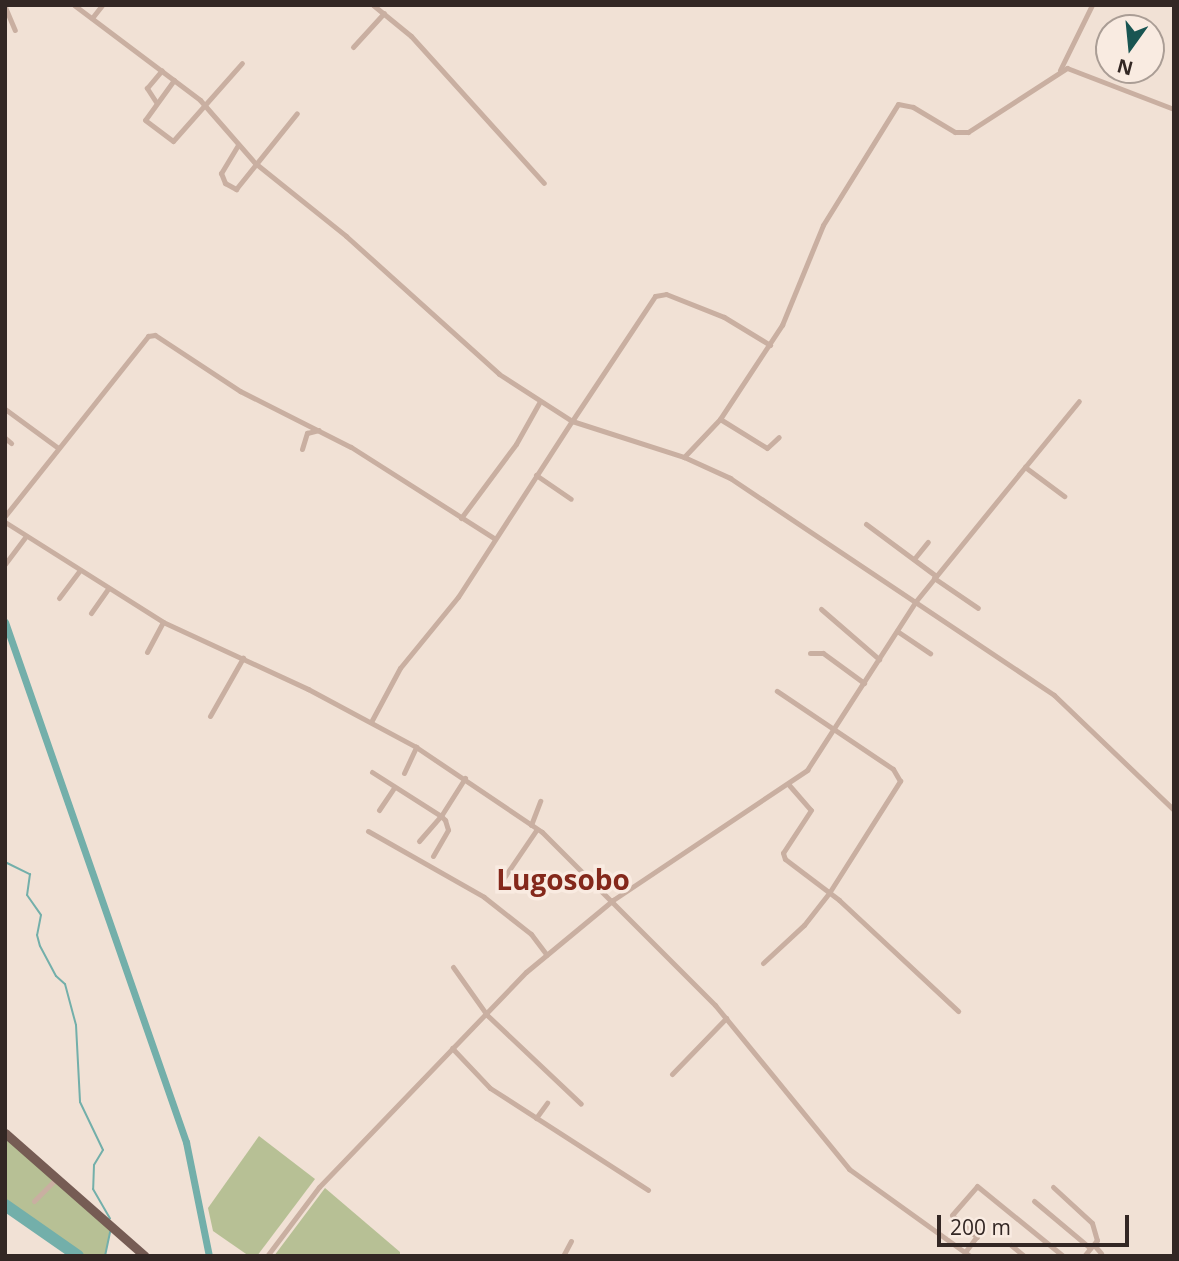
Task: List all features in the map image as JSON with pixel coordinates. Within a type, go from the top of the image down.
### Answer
[{"type":"main road","points":[[5,1133],[78,1200],[145,1256]]},
{"type":"street","points":[[74,5],[162,69],[205,105],[257,165],[346,236],[499,374],[539,403],[572,421],[684,457],[730,478],[1054,695],[1174,810]]},
{"type":"street","points":[[92,18],[102,5]]},
{"type":"street","points":[[373,5],[411,36],[544,184]]},
{"type":"street","points":[[353,47],[386,5]]},
{"type":"street","points":[[1060,70],[1092,5]]},
{"type":"street","points":[[5,7],[15,30]]},
{"type":"street","points":[[174,79],[145,122],[173,142],[242,63]]},
{"type":"street","points":[[684,457],[720,419],[770,345],[823,225],[895,107],[902,103],[955,132],[968,132],[1060,70],[1067,68],[1174,109]]},
{"type":"street","points":[[156,102],[147,88],[162,69]]},
{"type":"street","points":[[239,145],[221,173],[225,183],[239,188],[297,113]]},
{"type":"street","points":[[371,722],[400,668],[458,597],[494,538],[655,296],[666,294],[724,317],[770,345]]},
{"type":"street","points":[[5,516],[151,335],[266,406],[319,430],[494,538]]},
{"type":"street","points":[[267,1256],[319,1187],[452,1048],[547,955],[613,900],[789,785],[807,770],[916,601],[1079,401]]},
{"type":"street","points":[[461,518],[516,444],[539,403]]},
{"type":"street","points":[[5,409],[58,448]]},
{"type":"street","points":[[720,419],[763,447],[773,447],[779,436]]},
{"type":"street","points":[[302,449],[307,433],[319,430]]},
{"type":"street","points":[[5,438],[11,443]]},
{"type":"street","points":[[1025,467],[1064,496]]},
{"type":"street","points":[[536,475],[572,499]]},
{"type":"street","points":[[5,522],[163,622],[243,658],[416,747],[534,826],[613,900],[726,1018],[849,1169],[967,1254],[984,1227]]},
{"type":"street","points":[[866,523],[978,608]]},
{"type":"street","points":[[5,564],[25,537]]},
{"type":"street","points":[[914,559],[928,542]]},
{"type":"street","points":[[59,598],[79,571]]},
{"type":"street","points":[[91,613],[108,589]]},
{"type":"street","points":[[821,609],[879,659]]},
{"type":"street","points":[[147,652],[163,622]]},
{"type":"street","points":[[897,631],[930,653]]},
{"type":"street","points":[[810,653],[823,653],[864,683]]},
{"type":"street","points":[[210,716],[243,658]]},
{"type":"street","points":[[763,963],[804,925],[829,893],[900,780],[893,769],[777,691]]},
{"type":"street","points":[[404,773],[416,747]]},
{"type":"street","points":[[372,772],[441,816],[449,827],[433,856]]},
{"type":"street","points":[[419,841],[441,816],[465,778]]},
{"type":"street","points":[[789,785],[811,810],[783,853],[785,859],[829,893],[958,1011]]},
{"type":"street","points":[[379,810],[394,788]]},
{"type":"street","points":[[503,879],[534,826],[540,801]]},
{"type":"street","points":[[368,831],[489,900],[531,934],[547,955]]},
{"type":"street","points":[[453,967],[487,1015],[581,1104]]},
{"type":"street","points":[[672,1074],[726,1018]]},
{"type":"street","points":[[452,1048],[490,1088],[648,1190]]},
{"type":"street","points":[[536,1118],[547,1102]]},
{"type":"street","points":[[34,1201],[55,1179]]},
{"type":"street","points":[[977,1237],[952,1215],[977,1186],[1063,1256]]},
{"type":"street","points":[[1054,1187],[1092,1223],[1097,1240],[1084,1256]]},
{"type":"street","points":[[1034,1201],[1101,1253]]},
{"type":"street","points":[[563,1256],[570,1241]]},
{"type":"street","points":[[1010,1245],[1024,1256]]},
{"type":"green space","points":[[5,1133],[110,1230],[105,1256],[78,1256],[7,1207]]},
{"type":"green space","points":[[259,1136],[315,1179],[257,1256],[249,1256],[213,1231],[208,1208]]},
{"type":"green space","points":[[325,1188],[400,1252],[400,1256],[274,1256]]},
{"type":"waterway","points":[[5,622],[186,1142],[209,1256]]},
{"type":"waterway","points":[[5,862],[30,874],[27,895],[41,915],[37,935],[40,946],[56,976],[65,984],[76,1025],[80,1102],[103,1150],[94,1165],[93,1189],[110,1219]]},
{"type":"waterway","points":[[5,1205],[78,1256]]},
{"type":"waterway","points":[[105,1256],[110,1232]]},
{"type":"district","name":"Lugosobo","points":[[563,879]]}]
